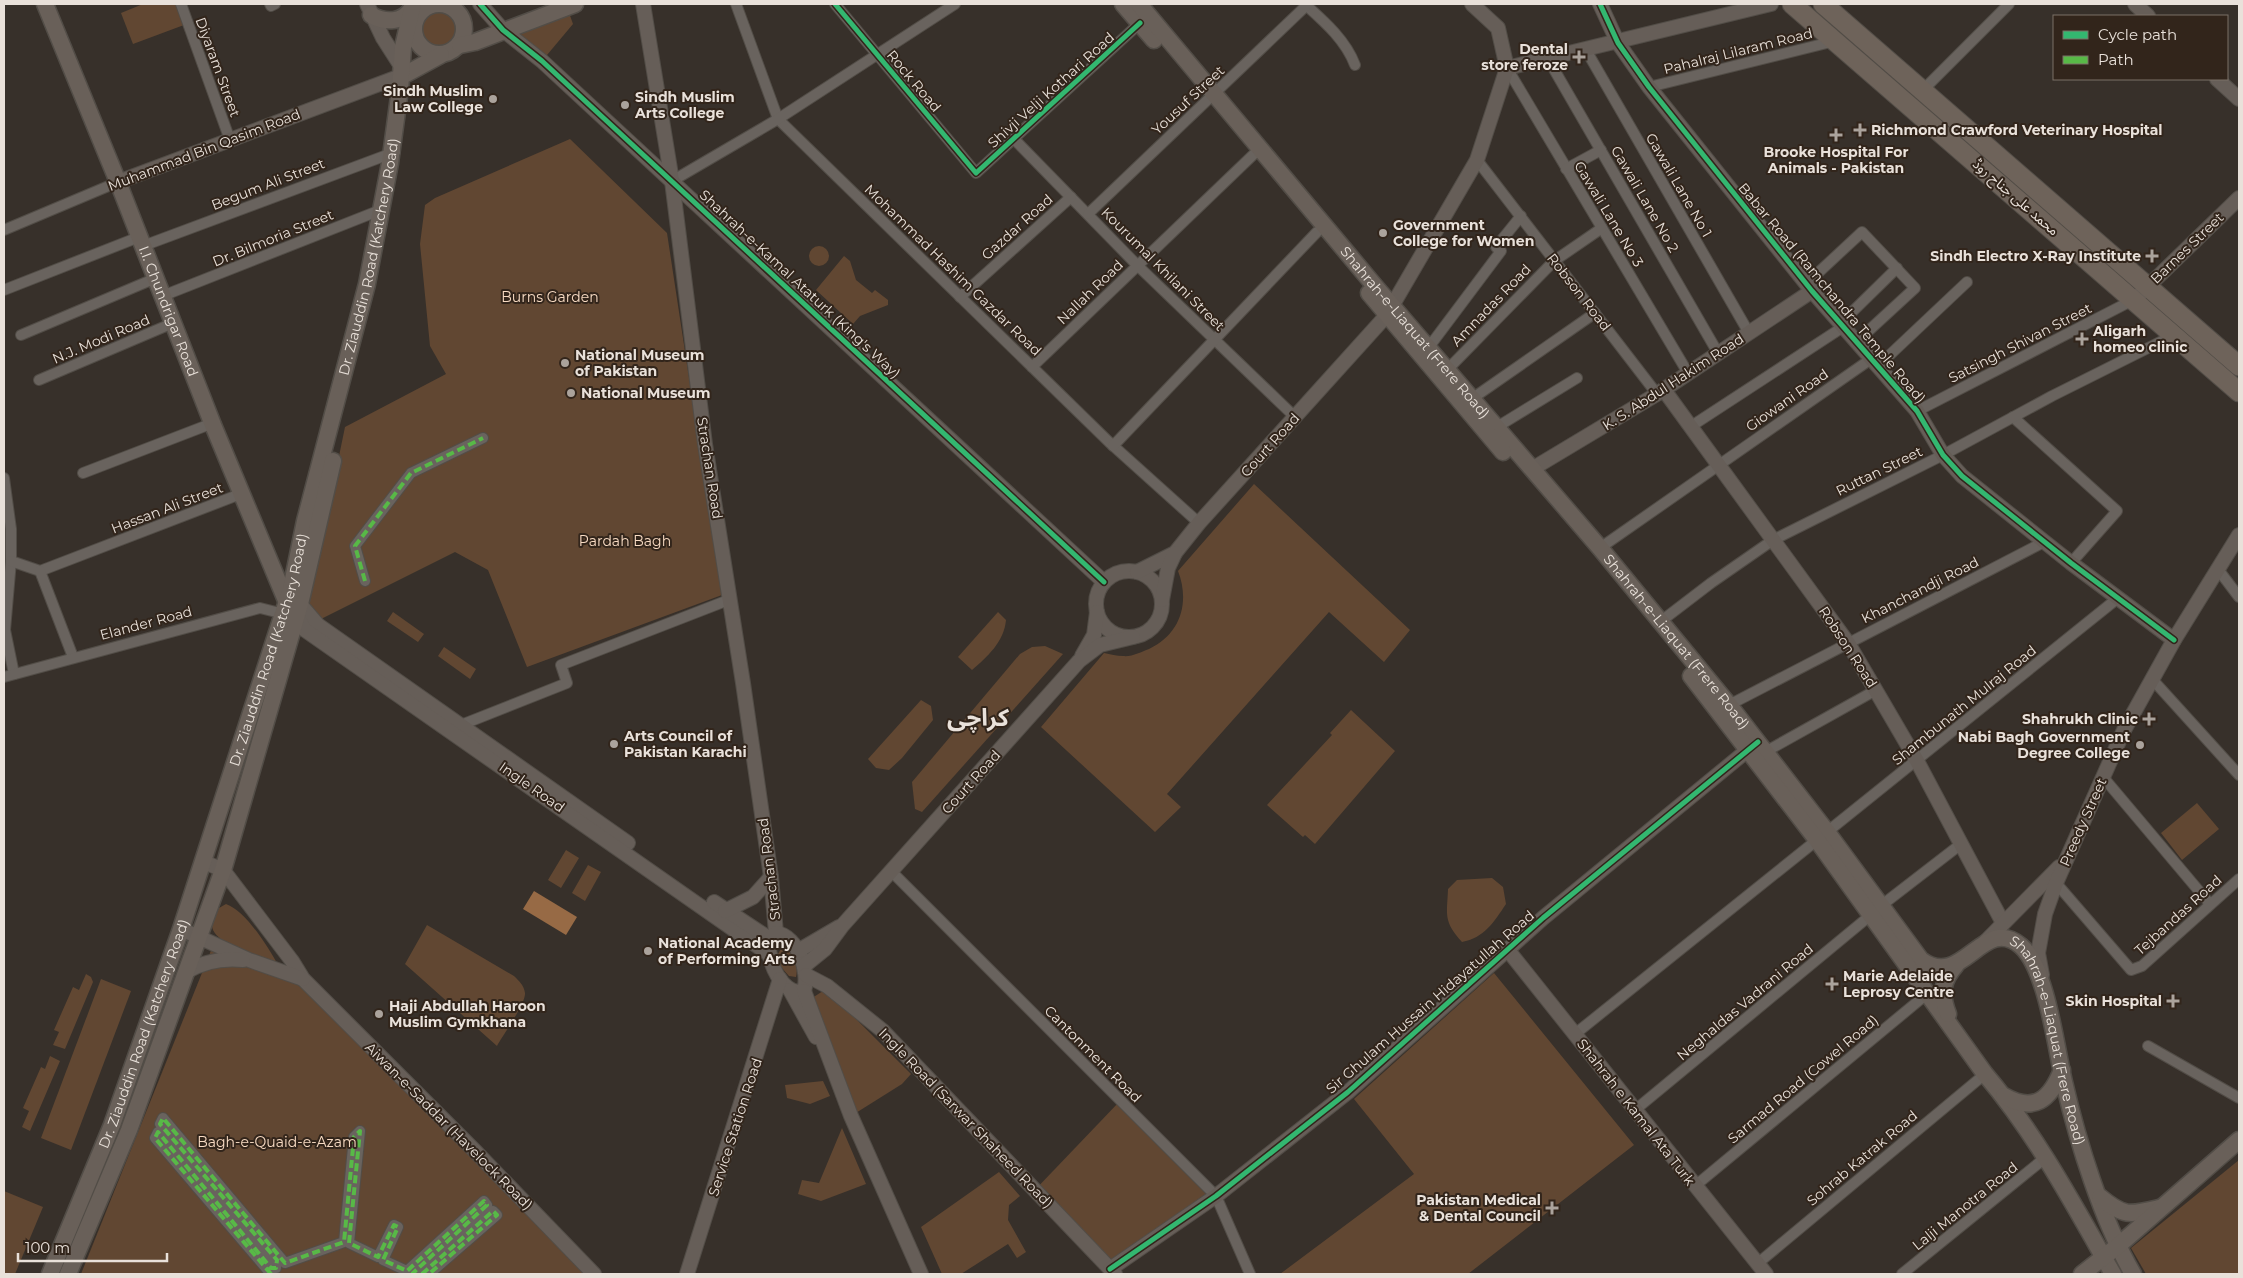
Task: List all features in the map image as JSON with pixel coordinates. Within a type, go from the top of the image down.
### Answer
[{"type":"highway","name":"محمد علی جناح روڈ","points":[[1792,4],[2141,293],[2239,366]]},
{"type":"highway","name":"محمد علی جناح روڈ","points":[[1823,4],[1923,90],[2141,293],[2174,335],[2239,392]]},
{"type":"main road","name":"I.I. Chundrigar Road","points":[[45,4],[122,180]]},
{"type":"main road","name":"I.I. Chundrigar Road","points":[[54,4],[145,240],[170,293],[253,489],[291,605]]},
{"type":"main road","points":[[439,4],[445,4],[458,12],[464,23],[464,32],[460,44],[453,50],[403,72],[369,9],[382,20],[399,20],[439,4]]},
{"type":"main road","name":"Shahrah-e-Kamal Ataturk (King's Way)","points":[[480,4],[503,30],[542,61],[1104,582]]},
{"type":"main road","points":[[460,44],[475,42],[575,4]]},
{"type":"main road","name":"Strachan Road","points":[[643,4],[672,181],[705,444],[731,599],[771,877],[773,936],[770,955]]},
{"type":"main road","name":"Shahrah-e-Liaquat (Frere Road)","points":[[1123,4],[1145,11],[1254,154],[1317,232],[1389,311],[1429,347],[1600,548],[1729,705],[1757,748],[1877,910],[1921,960],[1938,969],[1956,965],[1985,942],[1997,938],[2009,939],[2021,946],[2030,957],[2044,992],[2084,1154],[2119,1245],[2133,1274]]},
{"type":"main road","points":[[1472,4],[1498,28],[1507,68],[1477,160]]},
{"type":"main road","name":"Babar Road (Ramchandra Temple Road)","points":[[1600,4],[1618,43],[1649,87],[1809,288],[1917,411],[1943,455],[1962,476],[2070,563],[2174,640]]},
{"type":"main road","points":[[1507,68],[1618,43],[1771,4]]},
{"type":"main road","points":[[2134,4],[2147,15]]},
{"type":"main road","points":[[416,13],[421,47],[428,52],[441,55]]},
{"type":"main road","name":"Dr. Ziauddin Road (Katchery Road)","points":[[68,1274],[129,1130],[223,870],[372,287],[383,209],[394,152],[403,72],[416,13]]},
{"type":"main road","name":"Muhammad Bin Qasim Road","points":[[122,180],[403,72]]},
{"type":"main road","points":[[2218,80],[2239,99]]},
{"type":"main road","name":"Shahrah-e-Liaquat (Frere Road)","points":[[1211,97],[1612,578],[1757,748]]},
{"type":"main road","name":"Court Road","points":[[1137,572],[1175,553],[1199,523],[1389,311],[1477,160]]},
{"type":"main road","name":"Barnes Street","points":[[2141,293],[2239,198]]},
{"type":"main road","name":"I.I. Chundrigar Road","points":[[145,240],[156,278],[173,323],[213,423],[291,605]]},
{"type":"main road","name":"K. S. Abdul Hakim Road","points":[[1532,469],[1660,392],[1749,333],[1809,288]]},
{"type":"main road","name":"Robson Road","points":[[1660,392],[1690,426],[1848,643],[1917,761],[2003,923]]},
{"type":"main road","name":"Preedy Street","points":[[2044,992],[2038,952],[2045,914],[2056,883],[2124,730],[2174,640],[2239,535]]},
{"type":"main road","points":[[1161,606],[1157,588],[1151,579],[1137,572],[1125,571],[1110,576],[1104,582],[1096,600],[1099,619],[1113,633],[1133,637],[1150,630],[1157,621],[1161,606],[1168,568],[1175,553]]},
{"type":"main road","name":"Dr. Ziauddin Road (Katchery Road)","points":[[50,1274],[112,1125],[204,862],[273,647],[291,605]]},
{"type":"main road","name":"Ingle Road","points":[[291,605],[726,911],[773,936],[785,936],[798,951]]},
{"type":"main road","name":"Ingle Road","points":[[291,605],[305,630],[770,955]]},
{"type":"main road","points":[[1079,661],[1094,635],[1097,612]]},
{"type":"main road","name":"Court Road","points":[[805,971],[842,926],[1079,661],[1100,645],[1133,637]]},
{"type":"main road","name":"Sir Ghulam Hussain Hidayatullah Road","points":[[1112,1272],[1216,1196],[1348,1092],[1507,949],[1757,748]]},
{"type":"main road","points":[[1985,942],[2068,857]]},
{"type":"main road","name":"Aiwan-e-Saddar (Havelock Road)","points":[[204,862],[223,870],[292,961],[302,979],[476,1151],[594,1274]]},
{"type":"main road","points":[[726,911],[753,897],[771,877]]},
{"type":"main road","name":"Shahrah-e-Liaquat (Frere Road)","points":[[1877,910],[1928,993],[1965,1047],[2004,1096],[2060,1178],[2113,1274]]},
{"type":"main road","name":"Court Road","points":[[798,951],[842,926]]},
{"type":"main road","name":"Aiwan-e-Saddar (Havelock Road)","points":[[181,928],[249,960],[302,979]]},
{"type":"main road","name":"Shahrah e Kamal Ata Turk","points":[[1507,949],[1762,1269]]},
{"type":"main road","points":[[797,990],[805,971],[798,951]]},
{"type":"main road","points":[[770,955],[780,979],[797,990],[830,1059],[851,1116],[921,1274]]},
{"type":"main road","points":[[186,972],[198,965],[209,962],[249,960]]},
{"type":"main road","points":[[1956,965],[1947,975],[1942,987],[1943,1000],[1965,1047]]},
{"type":"main road","name":"Ingle Road (Sarwar Shaheed Road)","points":[[805,971],[827,986],[883,1032],[1112,1272]]},
{"type":"main road","name":"Service Station Road","points":[[687,1274],[780,979]]},
{"type":"main road","points":[[2004,1096],[2023,1104],[2038,1101],[2049,1096],[2062,1070]]},
{"type":"main road","points":[[2082,1274],[2104,1258],[2239,1140]]},
{"type":"main road","points":[[2100,1197],[2116,1210],[2134,1214],[2160,1208]]},
{"type":"street","name":"Diyaram Street","points":[[180,4],[230,140]]},
{"type":"street","points":[[270,4],[271,6],[275,4]]},
{"type":"street","name":"Mohammad Hashim Gazdar Road","points":[[736,4],[778,119],[1113,446],[1199,523]]},
{"type":"street","name":"Rock Road","points":[[835,4],[976,173]]},
{"type":"street","points":[[672,181],[778,119],[955,4]]},
{"type":"street","points":[[1923,90],[2010,4]]},
{"type":"street","points":[[1308,5],[1337,35],[1351,56],[1354,65]]},
{"type":"street","name":"Yousuf Street","points":[[1088,214],[1308,5]]},
{"type":"street","name":"Shivji Velji Kothari Road","points":[[976,173],[1014,139],[1145,11]]},
{"type":"street","name":"Pahalraj Lilaram Road","points":[[1649,87],[1835,41]]},
{"type":"street","name":"Gawali Lane No 1","points":[[1586,50],[1749,333]]},
{"type":"street","name":"Gawali Lane No 2","points":[[1548,59],[1718,353]]},
{"type":"street","name":"Gawali Lane No 3","points":[[1507,68],[1688,373]]},
{"type":"street","name":"Kourumal Khilani Street","points":[[1014,139],[1137,265],[1295,417]]},
{"type":"street","points":[[1566,168],[1601,150]]},
{"type":"street","name":"Begum Ali Street","points":[[4,290],[394,152]]},
{"type":"street","name":"Nallah Road","points":[[1032,367],[1254,154]]},
{"type":"street","name":"Robson Road","points":[[1477,160],[1595,313],[1660,392]]},
{"type":"street","name":"Muhammad Bin Qasim Road","points":[[4,230],[122,180]]},
{"type":"street","name":"Gazdar Road","points":[[960,297],[1070,197]]},
{"type":"street","name":"Dr. Bilmoria Street","points":[[170,293],[383,209]]},
{"type":"street","points":[[1429,347],[1501,251],[1496,247],[1520,216]]},
{"type":"street","name":"Amnadas Road","points":[[1448,369],[1554,261],[1602,228]]},
{"type":"street","points":[[1113,446],[1317,232]]},
{"type":"street","name":"K. S. Abdul Hakim Road","points":[[1809,288],[1862,232],[1897,268]]},
{"type":"street","points":[[1850,314],[1897,268],[1915,288],[1865,334]]},
{"type":"street","points":[[21,335],[156,278]]},
{"type":"street","name":"Giowani Road","points":[[1600,548],[1718,464],[1874,362],[1967,282]]},
{"type":"street","name":"Satsingh Shivan Street","points":[[1917,411],[2141,293]]},
{"type":"street","points":[[1472,398],[1595,313]]},
{"type":"street","name":"N.J. Modi Road","points":[[39,380],[173,323]]},
{"type":"street","points":[[1690,426],[1843,327]]},
{"type":"street","name":"Ruttan Street","points":[[1660,622],[1711,583],[1773,540],[1943,455],[2174,335]]},
{"type":"street","points":[[1497,427],[1577,378]]},
{"type":"street","points":[[2013,417],[2117,511],[2070,563]]},
{"type":"street","points":[[83,473],[213,423]]},
{"type":"street","points":[[365,581],[355,546],[411,473],[483,438]]},
{"type":"street","points":[[4,478],[11,561],[5,630],[14,674]]},
{"type":"street","name":"Hassan Ali Street","points":[[40,571],[243,493]]},
{"type":"street","name":"Khanchandji Road","points":[[1729,705],[2044,542]]},
{"type":"street","points":[[11,561],[40,571],[73,657]]},
{"type":"street","points":[[2217,568],[2239,597]]},
{"type":"street","name":"Shambunath Mulraj Road","points":[[1575,1034],[2118,598]]},
{"type":"street","points":[[461,725],[568,683],[561,665],[731,599]]},
{"type":"street","name":"Elander Road","points":[[4,677],[260,608],[291,605]]},
{"type":"street","points":[[2152,679],[2239,775]]},
{"type":"street","points":[[1757,748],[1876,690]]},
{"type":"street","points":[[2102,777],[2210,904]]},
{"type":"street","name":"Neghaldas Vadrani Road","points":[[1635,1110],[1877,910],[1961,844]]},
{"type":"street","name":"Cantonment Road","points":[[891,871],[1216,1196],[1250,1274]]},
{"type":"street","name":"Tejbandas Road","points":[[2056,883],[2131,970],[2142,966],[2239,879]]},
{"type":"street","name":"Sarmad Road (Cowel Road)","points":[[1695,1186],[1928,993]]},
{"type":"street","points":[[2148,1046],[2239,1098]]},
{"type":"street","name":"Sohrab Katrak Road","points":[[1762,1269],[1985,1074]]},
{"type":"street","points":[[271,1274],[156,1138],[158,1132],[272,1268],[276,1268],[277,1260],[160,1124],[163,1118],[285,1263],[344,1242],[354,1137],[360,1131],[349,1244],[378,1257],[394,1225],[398,1227],[383,1260],[407,1271],[484,1201],[487,1205],[412,1274]]},
{"type":"street","name":"Lalji Manotra Road","points":[[1902,1274],[2045,1158]]},
{"type":"street","points":[[422,1274],[493,1211],[497,1215],[429,1274]]},
{"type":"green space","points":[[143,4],[176,4],[184,25],[133,44],[121,13]]},
{"type":"green space","points":[[439,4],[458,4],[455,9],[465,23],[465,35],[458,45],[447,51],[434,53],[423,49],[416,39],[417,22],[424,10]]},
{"type":"green space","points":[[567,7],[573,24],[542,61],[507,29]]},
{"type":"green space","name":"Burns Garden","points":[[570,139],[667,233],[722,595],[527,667],[488,570],[455,552],[317,621],[309,602],[345,427],[446,374],[430,346],[420,244],[425,205],[435,198]]},
{"type":"green space","points":[[819,246],[826,249],[829,256],[826,263],[819,266],[812,263],[809,256],[812,249]]},
{"type":"green space","points":[[844,256],[850,261],[856,280],[872,293],[875,290],[888,300],[888,305],[860,316],[853,324],[816,290]]},
{"type":"green space","points":[[1254,484],[1410,630],[1384,662],[1329,612],[1167,794],[1181,807],[1155,832],[1041,727],[1104,653],[1121,656],[1133,655],[1160,643],[1169,635],[1180,616],[1183,605],[1182,583],[1178,571]]},
{"type":"green space","points":[[393,612],[424,634],[418,642],[387,621]]},
{"type":"green space","points":[[998,612],[1006,620],[1002,635],[989,654],[972,670],[958,657]]},
{"type":"green space","points":[[1045,646],[1063,654],[922,812],[915,809],[912,782],[1020,654],[1032,647]]},
{"type":"green space","points":[[444,647],[476,669],[470,679],[438,656]]},
{"type":"green space","points":[[921,700],[931,706],[933,720],[902,758],[889,770],[876,768],[868,759]]},
{"type":"green space","points":[[1351,710],[1395,751],[1315,844],[1305,835],[1303,837],[1267,805],[1332,735],[1330,733]]},
{"type":"green space","points":[[2197,803],[2219,829],[2182,860],[2161,833]]},
{"type":"green space","points":[[566,850],[579,858],[561,888],[548,880]]},
{"type":"green space","points":[[588,865],[601,872],[585,901],[572,893]]},
{"type":"green space","points":[[1492,878],[1503,887],[1506,904],[1488,928],[1476,937],[1462,942],[1449,923],[1447,912],[1448,889],[1457,880]]},
{"type":"green space","points":[[226,904],[234,908],[249,922],[278,965],[230,945],[215,933],[212,926],[214,919],[219,908]]},
{"type":"green space","points":[[427,925],[514,976],[522,985],[525,993],[522,1004],[497,1046],[405,964]]},
{"type":"green space","name":"Bagh-e-Quaid-e-Azam","points":[[214,943],[303,979],[593,1274],[81,1274]]},
{"type":"green space","points":[[782,947],[794,959],[797,968],[796,977],[789,976],[781,967],[778,954]]},
{"type":"green space","points":[[1494,973],[1634,1145],[1468,1274],[1280,1274],[1414,1174],[1354,1099]]},
{"type":"green space","points":[[86,974],[91,977],[93,982],[65,1049],[53,1045],[59,1032],[54,1030],[73,987],[79,990]]},
{"type":"green space","points":[[101,979],[131,991],[71,1150],[41,1138]]},
{"type":"green space","points":[[826,989],[911,1074],[902,1084],[851,1116],[803,1004]]},
{"type":"green space","points":[[50,1056],[60,1061],[30,1131],[22,1127],[29,1111],[23,1108],[41,1067],[45,1069]]},
{"type":"green space","points":[[823,1081],[830,1096],[810,1104],[787,1098],[785,1085]]},
{"type":"green space","points":[[1120,1101],[1216,1195],[1110,1269],[1032,1193]]},
{"type":"green space","points":[[842,1128],[866,1184],[821,1201],[798,1194],[802,1180],[819,1183]]},
{"type":"green space","points":[[2239,1160],[2239,1274],[2146,1274],[2131,1248]]},
{"type":"green space","points":[[999,1172],[1020,1196],[1009,1205],[1008,1220],[1026,1252],[1017,1258],[1008,1244],[961,1274],[942,1274],[921,1227]]},
{"type":"green space","points":[[4,1191],[43,1207],[15,1274],[4,1274]]},
{"type":"shaded area","points":[[534,891],[577,917],[566,935],[523,909]]},
{"type":"marked path","points":[[365,581],[355,546],[411,473],[483,438]]},
{"type":"marked path","points":[[271,1274],[155,1138],[158,1132],[271,1268],[276,1268],[277,1260],[160,1124],[163,1118],[285,1263],[344,1242],[354,1137],[360,1131],[349,1243],[378,1257],[394,1225],[398,1227],[383,1260],[407,1271],[484,1201],[487,1205],[412,1274]]},
{"type":"marked path","points":[[422,1274],[493,1211],[497,1215],[429,1274]]},
{"type":"cycle path","points":[[480,4],[503,30],[542,61],[1104,582]]},
{"type":"cycle path","points":[[835,4],[976,173],[1140,23]]},
{"type":"cycle path","points":[[1600,4],[1618,43],[1649,87],[1812,291],[1917,411],[1943,455],[1962,476],[2071,563],[2174,640]]},
{"type":"cycle path","points":[[1110,1269],[1216,1196],[1348,1092],[1543,918],[1758,742]]},
{"type":"place","name":"Dental store feroze","points":[[1579,57]]},
{"type":"place","name":"Sindh Muslim Law College","points":[[493,99]]},
{"type":"place","name":"Sindh Muslim Arts College","points":[[625,105]]},
{"type":"place","name":"Richmond Crawford Veterinary Hospital","points":[[1860,130]]},
{"type":"place","name":"Brooke Hospital For Animals - Pakistan","points":[[1836,135]]},
{"type":"place","name":"Government College for Women","points":[[1383,233]]},
{"type":"place","name":"Sindh Electro X-Ray Institute","points":[[2152,256]]},
{"type":"place","name":"Aligarh homeo clinic","points":[[2082,339]]},
{"type":"place","name":"National Museum of Pakistan","points":[[565,363]]},
{"type":"place","name":"National Museum","points":[[571,393]]},
{"type":"place","name":"Shahrukh Clinic","points":[[2149,719]]},
{"type":"place","name":"Arts Council of Pakistan Karachi","points":[[614,744]]},
{"type":"place","name":"Nabi Bagh Government Degree College","points":[[2140,745]]},
{"type":"place","name":"National Academy of Performing Arts","points":[[648,951]]},
{"type":"place","name":"Marie Adelaide Leprosy Centre","points":[[1832,984]]},
{"type":"place","name":"Skin Hospital","points":[[2173,1001]]},
{"type":"place","name":"Haji Abdullah Haroon Muslim Gymkhana","points":[[379,1014]]},
{"type":"place","name":"Pakistan Medical & Dental Council","points":[[1552,1208]]},
{"type":"district","name":"کراچی","points":[[978,717]]},
{"type":"park label","name":"Pardah Bagh","points":[[625,541]]}]
